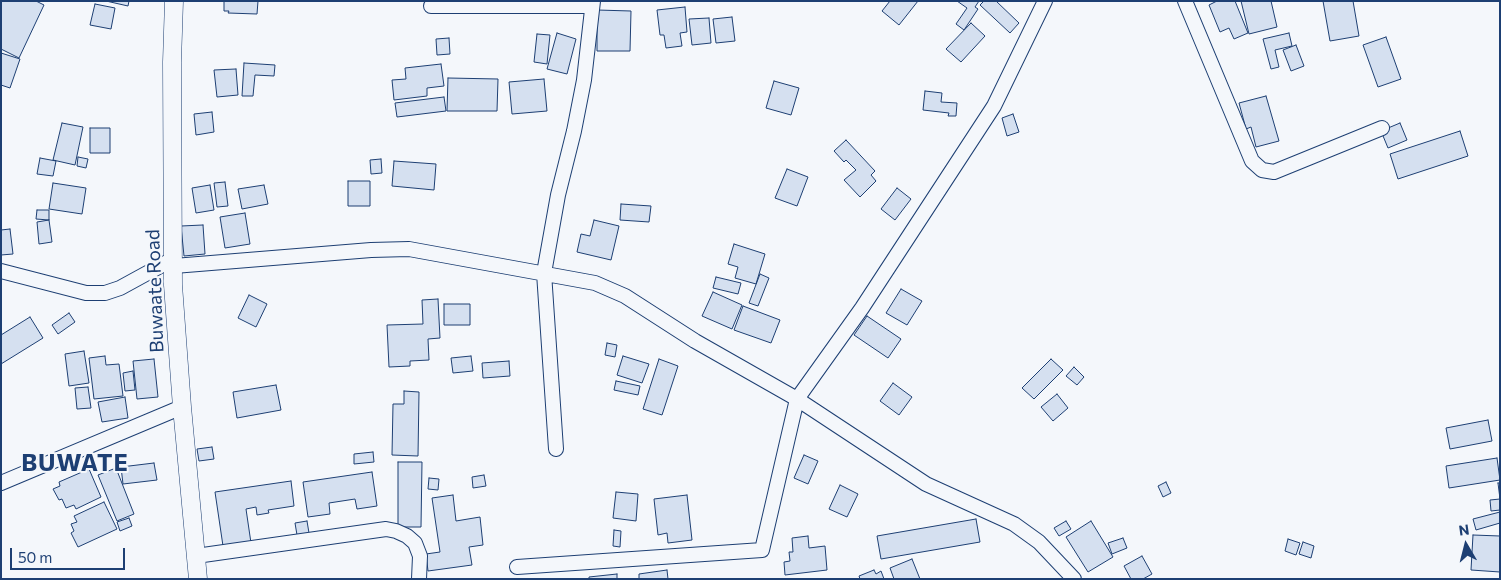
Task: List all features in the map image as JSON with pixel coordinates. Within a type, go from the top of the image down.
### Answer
[{"type":"street","name":"Buwaate Road","points":[[174,1],[172,62],[173,284],[198,579]]},
{"type":"street","points":[[517,567],[762,550],[798,399],[862,308],[994,106],[1045,1]]},
{"type":"street","points":[[1185,1],[1252,161],[1262,170],[1274,172],[1382,128]]},
{"type":"street","points":[[431,6],[593,4],[584,80],[558,195],[544,273],[556,449]]},
{"type":"street","points":[[1,270],[86,293],[105,293],[173,263],[410,249],[595,284],[625,296],[695,341],[798,399],[926,484],[1014,524],[1039,542],[1074,579]]},
{"type":"street","points":[[1,483],[182,407]]},
{"type":"street","points":[[196,556],[386,529],[407,536],[415,543],[420,556],[419,579]]},
{"type":"building","points":[[1,1],[36,1],[44,5],[19,58],[1,49]]},
{"type":"building","points":[[106,1],[129,1],[128,6]]},
{"type":"building","points":[[224,1],[258,1],[257,14],[228,13],[229,11],[224,11]]},
{"type":"building","points":[[890,1],[918,1],[899,25],[882,11]]},
{"type":"building","points":[[957,1],[979,1],[975,7],[978,9],[964,30],[956,24],[967,8]]},
{"type":"building","points":[[984,1],[996,1],[1019,23],[1010,33],[980,5]]},
{"type":"building","points":[[1217,1],[1235,1],[1248,33],[1234,39],[1229,28],[1220,32],[1209,5]]},
{"type":"building","points":[[1241,1],[1271,1],[1277,27],[1249,34]]},
{"type":"building","points":[[1323,1],[1353,1],[1359,36],[1330,41]]},
{"type":"building","points":[[95,4],[115,8],[111,29],[90,25]]},
{"type":"building","points":[[685,7],[687,32],[680,33],[682,46],[666,48],[664,35],[660,35],[657,10]]},
{"type":"building","points":[[597,10],[631,11],[630,51],[597,51]]},
{"type":"building","points":[[732,17],[735,41],[716,43],[713,19]]},
{"type":"building","points":[[709,18],[711,43],[692,45],[689,19]]},
{"type":"building","points":[[971,23],[985,36],[961,62],[946,49]]},
{"type":"building","points":[[557,33],[576,39],[567,74],[547,69]]},
{"type":"building","points":[[1289,33],[1292,46],[1275,50],[1279,67],[1271,69],[1263,39]]},
{"type":"building","points":[[537,34],[550,35],[547,64],[534,62]]},
{"type":"building","points":[[1386,37],[1401,79],[1378,87],[1363,45]]},
{"type":"building","points":[[449,38],[450,54],[437,55],[436,39]]},
{"type":"building","points":[[1296,45],[1304,66],[1291,71],[1283,50]]},
{"type":"building","points":[[1,53],[20,59],[10,88],[1,85]]},
{"type":"building","points":[[244,63],[275,65],[274,76],[255,75],[253,96],[242,96]]},
{"type":"building","points":[[441,64],[444,86],[427,88],[427,96],[394,100],[392,80],[406,79],[405,68]]},
{"type":"building","points":[[236,69],[238,95],[217,97],[214,70]]},
{"type":"building","points":[[448,78],[498,79],[497,111],[447,111]]},
{"type":"building","points":[[544,79],[547,111],[512,114],[509,82]]},
{"type":"building","points":[[774,81],[799,88],[791,115],[766,108]]},
{"type":"building","points":[[925,91],[942,93],[941,102],[957,103],[956,116],[948,116],[949,113],[923,110]]},
{"type":"building","points":[[1266,96],[1279,141],[1256,147],[1251,127],[1246,129],[1239,103]]},
{"type":"building","points":[[444,97],[446,111],[397,117],[395,103]]},
{"type":"building","points":[[212,112],[214,132],[196,135],[194,114]]},
{"type":"building","points":[[1013,114],[1019,132],[1007,136],[1002,118]]},
{"type":"building","points":[[62,123],[83,127],[75,165],[53,160]]},
{"type":"building","points":[[1400,123],[1407,140],[1388,148],[1381,131]]},
{"type":"building","points":[[90,128],[110,128],[110,153],[90,153]]},
{"type":"building","points":[[1460,131],[1468,156],[1398,179],[1390,154]]},
{"type":"building","points":[[846,140],[875,171],[871,175],[876,181],[860,197],[844,180],[856,170],[846,160],[844,162],[834,151]]},
{"type":"building","points":[[78,157],[88,159],[86,168],[77,166]]},
{"type":"building","points":[[40,158],[56,161],[53,176],[37,174]]},
{"type":"building","points":[[381,159],[382,173],[371,174],[370,160]]},
{"type":"building","points":[[394,161],[436,164],[434,190],[392,186]]},
{"type":"building","points":[[787,169],[808,177],[797,206],[775,198]]},
{"type":"building","points":[[348,181],[370,181],[370,206],[348,206]]},
{"type":"building","points":[[225,182],[228,206],[217,207],[214,183]]},
{"type":"building","points":[[53,183],[86,188],[82,214],[49,209]]},
{"type":"building","points":[[210,185],[214,210],[196,213],[192,188]]},
{"type":"building","points":[[264,185],[268,204],[242,209],[238,189]]},
{"type":"building","points":[[897,188],[911,199],[895,220],[881,209]]},
{"type":"building","points":[[621,204],[651,206],[649,222],[620,220]]},
{"type":"building","points":[[37,210],[49,210],[49,220],[36,219]]},
{"type":"building","points":[[245,213],[250,244],[225,248],[220,217]]},
{"type":"building","points":[[49,220],[52,242],[39,244],[37,222]]},
{"type":"building","points":[[594,220],[619,226],[611,260],[577,252],[581,234],[590,236]]},
{"type":"building","points":[[203,225],[205,254],[184,256],[181,226]]},
{"type":"building","points":[[10,229],[13,254],[1,255],[1,230]]},
{"type":"building","points":[[734,244],[765,254],[756,284],[735,278],[738,267],[728,264]]},
{"type":"building","points":[[760,274],[769,278],[758,306],[749,303]]},
{"type":"building","points":[[716,277],[741,283],[738,294],[713,288]]},
{"type":"building","points":[[901,289],[922,301],[907,325],[886,313]]},
{"type":"building","points":[[713,292],[742,305],[732,329],[702,316]]},
{"type":"building","points":[[249,295],[267,304],[256,327],[238,318]]},
{"type":"building","points":[[438,299],[440,338],[428,339],[429,360],[410,361],[410,366],[389,367],[387,325],[423,324],[422,300]]},
{"type":"building","points":[[444,304],[470,304],[470,325],[444,325]]},
{"type":"building","points":[[743,306],[780,320],[771,343],[734,330]]},
{"type":"building","points":[[69,313],[75,322],[58,334],[52,325]]},
{"type":"building","points":[[867,316],[901,339],[888,358],[854,335]]},
{"type":"building","points":[[30,317],[43,338],[1,364],[1,335]]},
{"type":"building","points":[[607,343],[617,345],[615,357],[605,355]]},
{"type":"building","points":[[84,351],[89,383],[69,386],[65,354]]},
{"type":"building","points":[[105,356],[106,365],[119,364],[123,396],[94,399],[89,358]]},
{"type":"building","points":[[471,356],[473,371],[453,373],[451,358]]},
{"type":"building","points":[[623,356],[649,364],[642,383],[617,375]]},
{"type":"building","points":[[154,359],[158,397],[137,399],[133,361]]},
{"type":"building","points":[[659,359],[678,366],[662,415],[643,409]]},
{"type":"building","points":[[1051,359],[1063,370],[1034,399],[1022,388]]},
{"type":"building","points":[[509,361],[510,376],[483,378],[482,363]]},
{"type":"building","points":[[1074,367],[1084,377],[1077,385],[1066,376]]},
{"type":"building","points":[[133,371],[135,390],[125,391],[123,373]]},
{"type":"building","points":[[616,381],[640,386],[638,395],[614,390]]},
{"type":"building","points":[[893,383],[912,397],[899,415],[880,401]]},
{"type":"building","points":[[276,385],[281,410],[237,418],[233,392]]},
{"type":"building","points":[[88,387],[91,408],[77,409],[75,388]]},
{"type":"building","points":[[404,391],[419,392],[418,456],[392,455],[393,404],[404,404]]},
{"type":"building","points":[[1057,394],[1068,408],[1053,421],[1041,407]]},
{"type":"building","points":[[125,397],[128,418],[102,422],[98,402]]},
{"type":"building","points":[[1488,420],[1492,441],[1450,449],[1446,428]]},
{"type":"building","points":[[212,447],[214,459],[199,461],[197,449]]},
{"type":"building","points":[[373,452],[374,462],[354,464],[354,454]]},
{"type":"building","points":[[804,455],[818,461],[808,484],[794,478]]},
{"type":"building","points":[[1497,458],[1500,480],[1449,488],[1446,466]]},
{"type":"building","points":[[398,462],[422,462],[421,527],[398,527]]},
{"type":"building","points":[[154,463],[157,480],[123,484],[121,467]]},
{"type":"building","points":[[116,468],[134,514],[117,521],[98,475]]},
{"type":"building","points":[[89,469],[101,497],[76,509],[74,505],[66,508],[62,499],[59,500],[53,489],[60,486],[59,482]]},
{"type":"building","points":[[372,472],[377,506],[357,509],[355,499],[329,503],[330,514],[308,517],[303,482]]},
{"type":"building","points":[[484,475],[486,486],[473,488],[472,477]]},
{"type":"building","points":[[429,478],[439,479],[438,490],[428,489]]},
{"type":"building","points":[[291,481],[294,506],[268,510],[269,513],[257,515],[256,507],[246,509],[251,543],[223,546],[215,492]]},
{"type":"building","points":[[1166,482],[1171,493],[1163,497],[1158,486]]},
{"type":"building","points":[[1498,483],[1500,483],[1500,499]]},
{"type":"building","points":[[840,485],[858,494],[847,517],[829,509]]},
{"type":"building","points":[[616,492],[638,494],[636,521],[613,518]]},
{"type":"building","points":[[453,495],[456,521],[480,517],[483,545],[469,547],[472,565],[428,571],[426,554],[440,552],[432,498]]},
{"type":"building","points":[[687,495],[692,540],[668,543],[667,533],[658,535],[654,499]]},
{"type":"building","points":[[1500,499],[1500,510],[1491,511],[1490,500]]},
{"type":"building","points":[[104,502],[117,529],[78,547],[71,533],[74,531],[71,524],[77,522],[74,516]]},
{"type":"building","points":[[1500,512],[1500,523],[1476,530],[1473,519]]},
{"type":"building","points":[[129,518],[132,526],[120,531],[117,522]]},
{"type":"building","points":[[976,519],[980,542],[881,559],[877,536]]},
{"type":"building","points":[[307,521],[309,533],[297,535],[295,523]]},
{"type":"building","points":[[1066,521],[1071,529],[1059,536],[1054,528]]},
{"type":"building","points":[[1091,521],[1113,557],[1088,572],[1066,537]]},
{"type":"building","points":[[614,530],[621,531],[620,547],[613,546]]},
{"type":"building","points":[[1473,535],[1500,536],[1500,572],[1471,570]]},
{"type":"building","points":[[808,536],[809,548],[825,546],[827,570],[785,575],[784,562],[790,561],[789,552],[793,552],[792,538]]},
{"type":"building","points":[[1123,538],[1127,548],[1112,554],[1108,543]]},
{"type":"building","points":[[1288,539],[1300,543],[1296,555],[1285,551]]},
{"type":"building","points":[[1303,542],[1314,546],[1311,558],[1299,554]]},
{"type":"building","points":[[1142,556],[1152,574],[1143,579],[1131,579],[1124,566]]},
{"type":"building","points":[[912,559],[920,579],[894,579],[890,568]]},
{"type":"building","points":[[667,570],[668,579],[639,579],[639,574]]},
{"type":"building","points":[[874,570],[876,574],[881,571],[884,579],[860,579],[859,576]]},
{"type":"building","points":[[617,574],[617,579],[589,579],[589,577]]},
{"type":"district","name":"BUWATE","points":[[75,463]]}]
